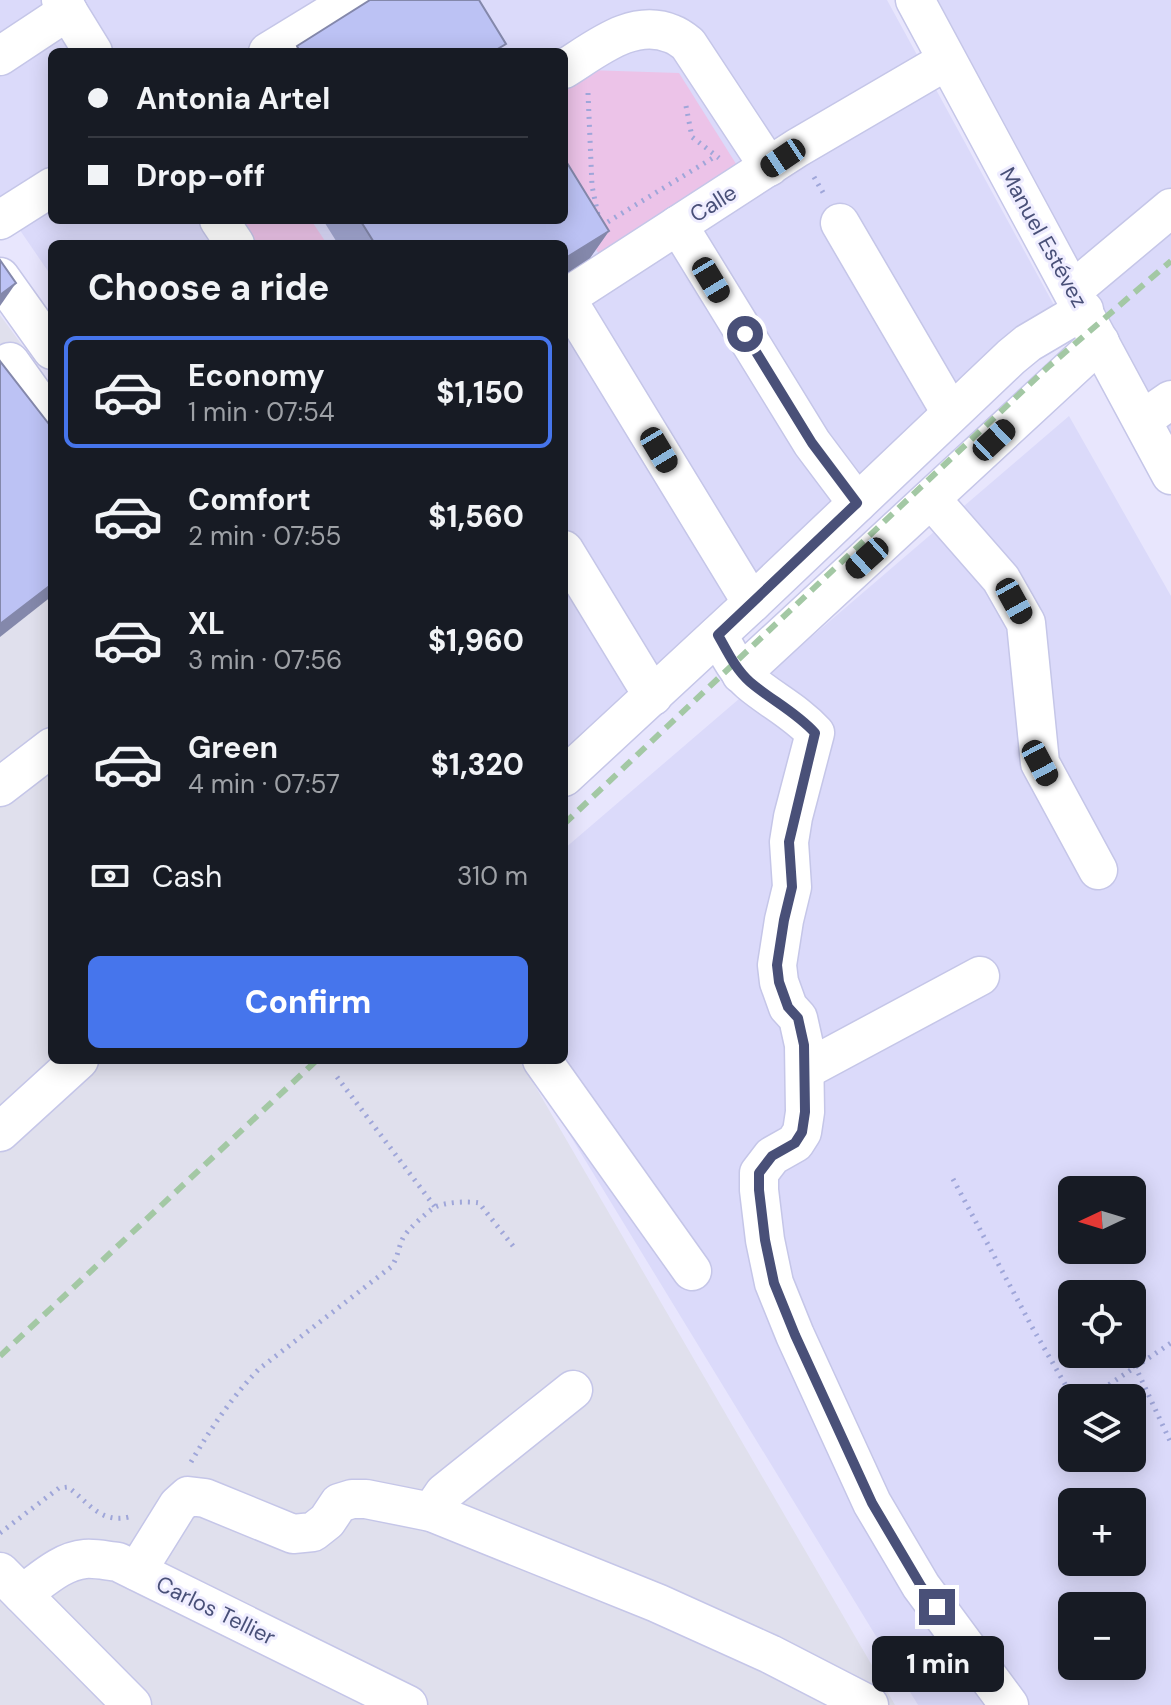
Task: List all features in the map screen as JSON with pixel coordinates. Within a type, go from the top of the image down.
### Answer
[{"type":"street","points":[[275,48],[353,0]]},
{"type":"street","name":"Manuel Estévez","points":[[915,0],[1086,314],[1156,410],[1171,475]]},
{"type":"street","points":[[0,56],[65,6],[91,48]]},
{"type":"street","points":[[575,62],[624,33],[648,29],[671,33],[688,44],[783,158]]},
{"type":"street","name":"Calle","points":[[568,296],[783,158],[946,61]]},
{"type":"street","points":[[0,220],[48,190]]},
{"type":"street","points":[[741,674],[931,499],[1171,208]]},
{"type":"street","points":[[840,223],[951,413]]},
{"type":"street","points":[[678,225],[812,443],[857,503]]},
{"type":"street","points":[[0,277],[48,344]]},
{"type":"street","points":[[568,303],[752,603]]},
{"type":"street","points":[[568,773],[1011,357],[1028,343],[1086,314]]},
{"type":"street","points":[[10,362],[48,415]]},
{"type":"street","points":[[931,499],[1001,579],[1026,623],[1040,763],[1098,870]]},
{"type":"street","points":[[568,557],[653,696]]},
{"type":"street","points":[[718,635],[741,674],[804,721],[815,733],[789,842],[792,887],[777,965],[779,982],[788,1007],[798,1018],[804,1045],[805,1112],[802,1132],[795,1143],[772,1156],[759,1173],[765,1240],[774,1283],[872,1503],[921,1586],[1009,1705]]},
{"type":"street","points":[[0,787],[48,750]]},
{"type":"street","points":[[805,1070],[980,976]]},
{"type":"street","points":[[0,1132],[75,1064]]},
{"type":"street","points":[[545,1064],[692,1271]]},
{"type":"street","points":[[431,1512],[444,1493],[573,1390]]},
{"type":"street","points":[[137,1571],[178,1505],[188,1496],[205,1498],[293,1534],[313,1532],[327,1521],[339,1503],[366,1499],[431,1512],[671,1609],[770,1654],[869,1705]]},
{"type":"street","name":"Carlos Tellier","points":[[11,1583],[77,1560],[118,1562],[408,1705]]},
{"type":"street","points":[[11,1583],[132,1705]]},
{"type":"path","points":[[575,62],[600,226],[716,156]]},
{"type":"path","points":[[783,158],[840,223]]},
{"type":"path","points":[[337,1077],[435,1207]]},
{"type":"path","points":[[953,1179],[1065,1384]]},
{"type":"path","points":[[188,1466],[211,1427],[259,1369],[391,1267],[406,1233],[435,1207],[466,1201],[479,1203],[513,1246]]},
{"type":"path","points":[[1146,1359],[1171,1343]]},
{"type":"path","points":[[1109,1384],[1132,1368]]},
{"type":"path","points":[[1136,1368],[1171,1443]]},
{"type":"path","points":[[0,1533],[59,1488],[68,1487],[106,1518],[126,1518],[138,1513]]},
{"type":"shaded area","points":[[0,0],[887,0],[1055,307],[568,754],[568,240],[48,240],[48,271],[0,201]]},
{"type":"shaded area","points":[[938,0],[1171,0],[1171,432]]},
{"type":"shaded area","points":[[587,70],[679,73],[738,167],[599,254],[568,206],[568,82]]},
{"type":"shaded area","points":[[244,224],[314,224],[324,240],[254,240]]},
{"type":"shaded area","points":[[0,315],[48,381],[48,1064],[522,1064],[895,1705],[0,1705]]},
{"type":"shaded area","points":[[1069,416],[1171,596],[1171,1705],[918,1705],[526,1064],[568,1064],[568,846]]},
{"type":"building","points":[[370,0],[479,0],[506,44],[499,48],[297,46]]},
{"type":"building","points":[[568,164],[609,231],[568,257],[568,240],[372,240],[362,224],[568,224]]},
{"type":"building","points":[[0,260],[16,283],[0,295]]},
{"type":"building","points":[[0,361],[48,423],[48,587],[0,624]]},
{"type":"railway","points":[[568,820],[1048,367],[1171,261]]},
{"type":"railway","points":[[0,1356],[313,1064]]},
{"type":"route","points":[[745,334],[812,443],[857,503],[718,635],[741,674],[804,721],[815,733],[793,817],[789,842],[792,887],[777,965],[779,982],[788,1007],[798,1018],[804,1045],[805,1112],[802,1132],[795,1143],[772,1156],[759,1173],[765,1240],[774,1283],[795,1335],[872,1503],[921,1586],[937,1607]]}]
